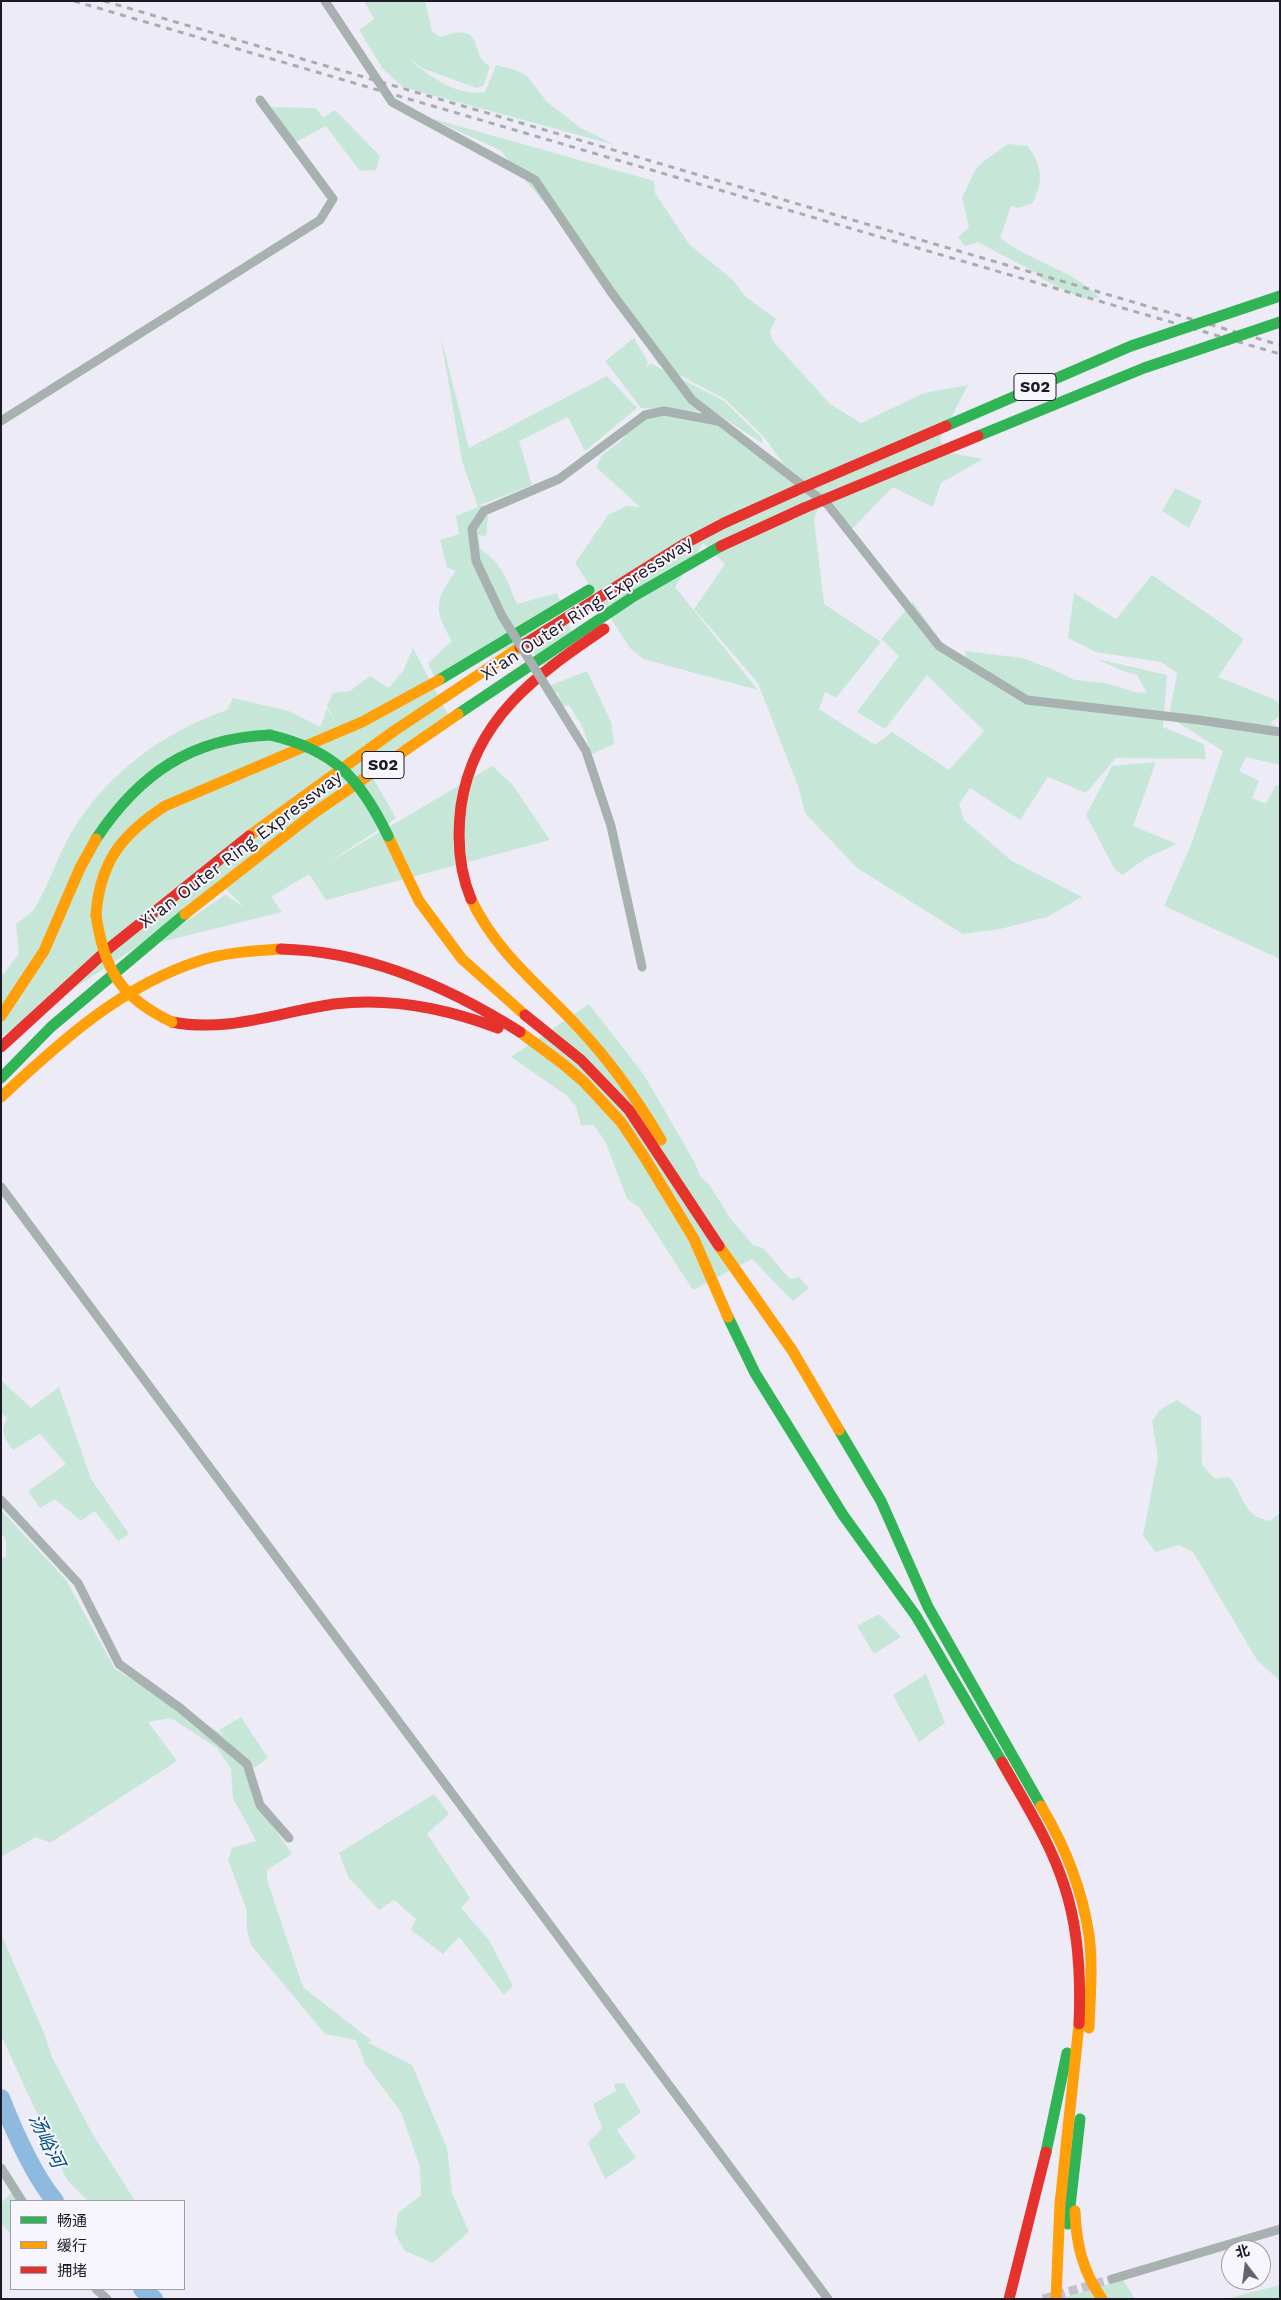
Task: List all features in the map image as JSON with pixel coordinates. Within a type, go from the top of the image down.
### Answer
[{"type":"highway","name":"Xi'an Outer Ring Expressway","points":[[1,1048],[75,978],[143,920],[250,836],[361,753],[585,604],[723,523],[795,491],[1131,346],[1280,296]]},
{"type":"highway","name":"Xi'an Outer Ring Expressway","points":[[1,1078],[52,1027],[144,946],[314,813],[430,732],[671,573],[744,534],[804,508],[1144,368],[1280,322]]},
{"type":"highway","points":[[556,1059],[500,1028],[436,1007],[405,1003],[343,1002],[226,1026],[194,1027],[172,1022],[140,1006],[118,983],[101,951],[96,916],[98,887],[108,860],[126,835],[165,806],[386,710],[458,670],[611,577],[686,539],[723,523]]},
{"type":"highway","points":[[700,1218],[660,1139],[634,1095],[597,1047],[502,948],[484,922],[468,891],[464,876],[459,844],[460,819],[463,794],[473,762],[488,732],[509,705],[549,669],[589,639],[744,534]]},
{"type":"highway","points":[[1,1016],[43,953],[91,847],[137,790],[167,766],[200,746],[237,736],[270,735],[302,743],[323,753],[354,780],[371,802],[419,901],[451,946],[477,974],[565,1045],[613,1092],[645,1133],[700,1218],[792,1350],[881,1501],[928,1607],[1056,1833],[1074,1873],[1085,1915],[1091,1977],[1075,2179],[1065,2264],[1067,2299]]},
{"type":"highway","points":[[1,1098],[84,1024],[120,998],[170,972],[214,956],[253,949],[277,948],[327,952],[362,960],[402,973],[487,1012],[530,1038],[556,1059],[611,1111],[637,1144],[697,1244],[746,1358],[844,1517],[914,1613],[1045,1839],[1068,1897],[1076,1938],[1078,2030],[1058,2218],[1056,2299]]},
{"type":"highway","points":[[1009,2299],[1056,2108],[1078,1977]]},
{"type":"highway","points":[[1075,2179],[1076,2245],[1087,2273],[1102,2299]]},
{"type":"street","points":[[325,1],[392,102],[535,180],[611,292],[692,400],[828,505],[939,646],[1027,700],[1199,720],[1280,732]]},
{"type":"street","points":[[1,421],[320,220],[333,199],[260,100]]},
{"type":"street","points":[[642,966],[611,826],[586,751],[502,616],[476,561],[472,529],[484,510],[559,479],[645,415],[664,411],[721,422]]},
{"type":"street","points":[[1,1187],[828,2299]]},
{"type":"street","points":[[1,1500],[78,1583],[119,1664],[180,1708],[247,1764],[260,1805],[289,1838]]},
{"type":"street","points":[[1,2168],[21,2200]]},
{"type":"street","points":[[1112,2279],[1280,2229]]},
{"type":"street","points":[[97,2290],[107,2299]]},
{"type":"green space","points":[[364,1],[425,1],[432,31],[440,37],[455,33],[465,33],[471,36],[483,61],[490,66],[484,85],[477,88],[422,68],[407,56],[423,70],[443,83],[464,91],[474,93],[485,92],[496,65],[516,70],[527,76],[547,102],[581,128],[615,145],[403,87],[383,69],[359,30],[374,19]]},
{"type":"green space","points":[[271,107],[316,108],[323,118],[335,110],[380,156],[376,170],[360,171],[326,126],[296,142]]},
{"type":"green space","points":[[430,118],[654,181],[655,193],[689,244],[733,280],[745,296],[776,319],[770,331],[773,341],[830,404],[861,423],[924,393],[968,385],[940,439],[946,452],[983,459],[941,483],[933,507],[893,487],[851,530],[822,499],[814,519],[824,604],[881,642],[836,698],[825,692],[819,709],[875,745],[892,732],[949,770],[984,731],[927,675],[885,729],[857,712],[899,656],[881,639],[913,602],[953,658],[966,668],[965,651],[1022,658],[1075,680],[1105,683],[1135,692],[1147,693],[1137,675],[1097,659],[1167,675],[1163,727],[1204,744],[1206,759],[1116,758],[1086,793],[1048,777],[1020,820],[970,788],[959,804],[964,820],[1012,861],[1082,897],[1047,917],[1000,929],[963,934],[857,868],[805,813],[799,789],[758,683],[694,609],[725,564],[703,543],[675,587],[758,690],[643,659],[630,648],[575,563],[608,515],[627,506],[640,507],[596,467],[602,455],[621,441],[631,428],[656,412],[712,418],[783,463],[764,437],[725,399],[658,364],[603,273],[500,150]]},
{"type":"green space","points":[[1008,144],[1028,146],[1039,167],[1040,180],[1033,203],[1018,208],[1011,206],[1000,238],[1077,280],[1100,298],[1081,298],[1040,278],[1040,275],[978,242],[965,246],[958,237],[969,227],[962,198],[973,174],[980,164]]},
{"type":"green space","points":[[440,333],[469,448],[607,376],[637,408],[585,451],[568,417],[519,441],[532,485],[480,505],[489,507],[486,536],[478,535],[481,550],[499,567],[517,604],[557,593],[579,653],[539,666],[529,640],[434,677],[428,663],[452,641],[439,613],[440,597],[456,571],[447,567],[440,540],[459,534],[456,516],[478,507],[462,461]]},
{"type":"green space","points":[[634,338],[648,362],[645,369],[650,363],[724,401],[762,438],[762,443],[714,412],[641,408],[605,361]]},
{"type":"green space","points":[[1175,488],[1202,501],[1189,528],[1162,511]]},
{"type":"green space","points":[[1152,575],[1244,639],[1218,677],[1276,700],[1280,705],[1280,716],[1270,723],[1280,729],[1280,765],[1246,757],[1239,771],[1259,781],[1252,798],[1266,804],[1276,785],[1280,786],[1280,959],[1164,906],[1191,845],[1223,751],[1169,717],[1177,673],[1161,662],[1096,652],[1068,638],[1074,593],[1116,619]]},
{"type":"green space","points":[[413,648],[450,718],[366,766],[396,818],[326,864],[492,766],[512,784],[550,840],[326,900],[309,874],[271,897],[282,912],[153,944],[225,895],[244,907],[225,888],[1,1037],[1,977],[19,954],[16,924],[34,909],[66,842],[85,812],[119,774],[159,743],[181,730],[227,710],[233,698],[289,711],[320,727],[327,709],[335,720],[327,706],[333,693],[350,691],[370,676],[389,688],[403,671]]},
{"type":"green space","points":[[587,671],[611,722],[614,744],[592,754],[582,726],[569,705],[558,707],[559,693],[550,695],[549,686]]},
{"type":"green space","points":[[1156,762],[1133,826],[1177,844],[1148,857],[1122,875],[1114,868],[1086,815],[1112,766]]},
{"type":"green space","points":[[589,1004],[644,1075],[695,1163],[700,1176],[709,1184],[730,1218],[753,1245],[763,1248],[790,1279],[799,1277],[809,1288],[793,1301],[752,1259],[693,1290],[639,1207],[627,1199],[606,1143],[594,1125],[581,1125],[576,1106],[566,1095],[511,1057]]},
{"type":"green space","points":[[1,1380],[31,1408],[59,1387],[91,1479],[129,1534],[118,1541],[95,1511],[81,1521],[55,1499],[40,1508],[28,1491],[66,1464],[40,1434],[13,1450],[7,1442],[3,1431],[7,1418],[1,1413]]},
{"type":"green space","points":[[1177,1400],[1201,1416],[1202,1465],[1215,1479],[1229,1477],[1245,1504],[1254,1514],[1270,1521],[1280,1513],[1280,1681],[1257,1660],[1193,1552],[1179,1545],[1155,1552],[1143,1535],[1158,1458],[1152,1421],[1160,1410]]},
{"type":"green space","points":[[1,1510],[66,1580],[115,1669],[227,1737],[219,1730],[241,1717],[268,1758],[250,1771],[254,1798],[292,1854],[267,1870],[267,1880],[303,1987],[372,2041],[367,2042],[412,2065],[447,2148],[452,2193],[469,2232],[433,2263],[405,2251],[395,2234],[398,2213],[421,2195],[420,2167],[401,2112],[365,2064],[356,2040],[325,2034],[251,1945],[247,1929],[247,1911],[228,1860],[232,1848],[256,1841],[233,1798],[231,1769],[217,1748],[171,1718],[148,1722],[177,1761],[50,1843],[36,1837],[1,1857],[1,1559],[6,1556],[6,1540],[1,1532]]},
{"type":"green space","points":[[879,1614],[901,1637],[874,1654],[857,1626]]},
{"type":"green space","points":[[926,1674],[945,1723],[919,1742],[893,1695]]},
{"type":"green space","points":[[434,1794],[449,1814],[427,1834],[470,1898],[461,1908],[489,1940],[513,1986],[504,1995],[459,1937],[443,1954],[411,1930],[416,1919],[394,1900],[379,1910],[349,1878],[339,1853]]},
{"type":"green space","points":[[1,1934],[44,2033],[52,2057],[92,2133],[134,2200],[87,2200],[67,2180],[1,2035]]},
{"type":"green space","points":[[624,2083],[641,2112],[617,2130],[636,2158],[605,2179],[588,2143],[602,2128],[593,2104],[616,2091],[614,2084]]},
{"type":"green space","points":[[13,2191],[19,2200],[10,2200],[10,2233],[1,2224],[1,2203]]},
{"type":"green space","points":[[1123,2280],[1135,2299],[1059,2299]]},
{"type":"green space","points":[[1280,2285],[1280,2299],[1225,2299],[1260,2290],[1271,2290],[1271,2287]]},
{"type":"waterway","name":"汤峪河","points":[[1,2098],[31,2165],[54,2200]]},
{"type":"waterway","name":"汤峪河","points":[[143,2290],[154,2299]]},
{"type":"tunnel","points":[[1043,2299],[1112,2279]]},
{"type":"railway","points":[[74,1],[1280,354]]},
{"type":"railway","points":[[104,1],[1280,345]]},
{"type":"traffic: fast","points":[[946,426],[1131,346],[1280,296]]},
{"type":"traffic: fast","points":[[978,436],[1144,368],[1280,322]]},
{"type":"traffic: fast","points":[[458,714],[634,596],[721,546]]},
{"type":"traffic: fast","points":[[439,680],[589,590]]},
{"type":"traffic: fast","points":[[96,839],[130,796],[149,778],[170,764],[192,752],[216,743],[270,735]]},
{"type":"traffic: fast","points":[[270,735],[312,749],[342,769],[367,798],[388,836]]},
{"type":"traffic: fast","points":[[1,1078],[51,1027],[185,914]]},
{"type":"traffic: fast","points":[[728,1317],[755,1373],[843,1515],[916,1616],[1002,1762]]},
{"type":"traffic: fast","points":[[839,1430],[881,1501],[928,1607],[1041,1806]]},
{"type":"traffic: fast","points":[[1046,2152],[1067,2053]]},
{"type":"traffic: fast","points":[[1068,2224],[1080,2119]]},
{"type":"traffic: slow","points":[[249,836],[394,731],[520,647]]},
{"type":"traffic: slow","points":[[96,915],[102,880],[116,852],[136,828],[165,806],[362,722],[439,680]]},
{"type":"traffic: slow","points":[[185,914],[314,813],[458,714]]},
{"type":"traffic: slow","points":[[388,836],[419,901],[462,959],[525,1015]]},
{"type":"traffic: slow","points":[[1,1016],[44,951],[80,868],[96,839]]},
{"type":"traffic: slow","points":[[471,899],[481,918],[505,952],[578,1027],[612,1067],[633,1095],[661,1140]]},
{"type":"traffic: slow","points":[[96,915],[104,952],[118,980],[140,1003],[172,1022]]},
{"type":"traffic: slow","points":[[1,1097],[46,1055],[94,1017],[145,984],[173,971],[212,957],[242,952],[281,949]]},
{"type":"traffic: slow","points":[[520,1032],[584,1082],[621,1122],[694,1239],[728,1317]]},
{"type":"traffic: slow","points":[[719,1246],[792,1350],[839,1430]]},
{"type":"traffic: slow","points":[[1041,1806],[1065,1852],[1086,1918],[1091,1958],[1089,2028]]},
{"type":"traffic: slow","points":[[1056,2299],[1060,2204],[1079,2024]]},
{"type":"traffic: slow","points":[[1075,2211],[1077,2235],[1085,2268],[1102,2299]]},
{"type":"traffic: jam","points":[[795,491],[946,426]]},
{"type":"traffic: jam","points":[[804,508],[978,436]]},
{"type":"traffic: jam","points":[[520,647],[686,543],[724,523],[795,491]]},
{"type":"traffic: jam","points":[[721,546],[804,508]]},
{"type":"traffic: jam","points":[[471,899],[464,877],[460,853],[460,818],[468,775],[479,748],[494,724],[532,682],[604,629]]},
{"type":"traffic: jam","points":[[1,1047],[107,950],[249,836]]},
{"type":"traffic: jam","points":[[281,949],[313,951],[344,956],[406,974],[465,1000],[520,1032]]},
{"type":"traffic: jam","points":[[172,1022],[213,1025],[253,1020],[334,1004],[376,1002],[397,1003],[438,1010],[498,1028]]},
{"type":"traffic: jam","points":[[525,1015],[581,1060],[629,1110],[719,1246]]},
{"type":"traffic: jam","points":[[1002,1762],[1045,1839],[1059,1871],[1070,1904],[1078,1955],[1079,2024]]},
{"type":"traffic: jam","points":[[1009,2299],[1046,2152]]}]
